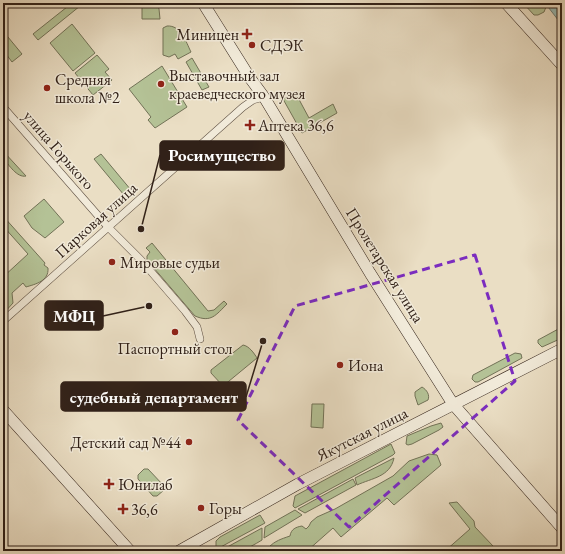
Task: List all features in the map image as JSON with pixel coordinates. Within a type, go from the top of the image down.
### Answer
[{"type":"street","name":"Пролетарская улица","points":[[203,3],[235,55],[264,97],[370,273],[453,404],[562,528]]},
{"type":"street","points":[[506,3],[562,66]]},
{"type":"street","name":"Парковая улица","points":[[3,321],[243,107],[253,100],[264,97]]},
{"type":"street","name":"улица Горького","points":[[3,107],[108,227],[140,260],[185,311],[197,327],[200,339]]},
{"type":"street","name":"Якутская улица","points":[[179,551],[298,484],[562,349]]},
{"type":"street","points":[[3,410],[130,551]]},
{"type":"highlighted area","points":[[475,255],[515,381],[349,527],[238,420],[295,306]]},
{"type":"green space","points":[[72,3],[78,3],[80,6],[38,40],[33,34]]},
{"type":"green space","points":[[142,3],[157,3],[160,19],[142,19]]},
{"type":"green space","points":[[523,3],[542,3],[546,7],[544,12],[534,15]]},
{"type":"green space","points":[[72,24],[95,53],[73,71],[50,43]]},
{"type":"green space","points":[[172,26],[179,31],[185,39],[191,52],[178,59],[175,54],[169,57],[163,55],[163,28]]},
{"type":"green space","points":[[3,31],[22,54],[12,62],[3,50]]},
{"type":"green space","points":[[97,55],[109,69],[105,72],[112,80],[93,95],[75,73]]},
{"type":"green space","points":[[192,58],[209,87],[202,90],[186,62]]},
{"type":"green space","points":[[162,66],[187,107],[155,128],[148,120],[151,117],[129,89]]},
{"type":"green space","points":[[295,92],[309,118],[333,104],[337,113],[302,133],[283,99]]},
{"type":"green space","points":[[3,151],[26,176],[16,173],[3,158]]},
{"type":"green space","points":[[101,154],[131,190],[124,195],[94,159]]},
{"type":"green space","points":[[44,199],[64,222],[45,238],[32,228],[24,216]]},
{"type":"green space","points":[[3,216],[45,263],[44,265],[48,268],[48,272],[41,281],[26,287],[23,283],[12,293],[13,303],[3,314],[3,277],[28,254],[3,226]]},
{"type":"green space","points":[[152,243],[208,311],[214,310],[224,301],[227,304],[213,317],[205,319],[195,316],[147,260],[147,256],[150,252],[146,248]]},
{"type":"green space","points":[[562,327],[562,338],[542,347],[538,343],[538,340]]},
{"type":"green space","points":[[243,345],[249,348],[257,358],[223,386],[211,373],[211,370]]},
{"type":"green space","points":[[515,353],[521,354],[522,358],[478,382],[475,382],[472,379],[473,375]]},
{"type":"green space","points":[[422,387],[428,393],[429,398],[418,405],[415,392]]},
{"type":"green space","points":[[312,404],[324,404],[323,428],[311,427]]},
{"type":"green space","points":[[441,423],[443,427],[439,430],[412,444],[406,444],[407,436]]},
{"type":"green space","points":[[391,444],[395,453],[393,455],[295,508],[293,506],[295,496]]},
{"type":"green space","points":[[429,454],[437,455],[441,465],[394,505],[387,498],[341,537],[333,528],[307,551],[270,551],[269,547],[278,540],[290,536],[294,529],[302,526],[306,529],[317,517],[335,509],[393,476],[409,461]]},
{"type":"green space","points":[[394,458],[389,469],[380,476],[357,485],[355,478]]},
{"type":"green space","points":[[144,469],[148,469],[164,486],[164,490],[157,496],[153,496],[138,479],[138,475]]},
{"type":"green space","points":[[353,479],[356,485],[305,513],[298,509]]},
{"type":"green space","points":[[457,502],[474,521],[475,527],[493,546],[488,551],[445,551],[470,529],[449,503]]},
{"type":"green space","points":[[295,510],[302,515],[264,538],[265,527]]},
{"type":"green space","points":[[260,515],[265,523],[217,549],[216,541],[220,537]]},
{"type":"green space","points":[[262,528],[262,540],[242,550],[220,551]]},
{"type":"water","points":[[545,3],[562,4],[562,25]]},
{"type":"place","name":"Миницен","points":[[247,34]]},
{"type":"place","name":"СДЭК","points":[[252,45]]},
{"type":"place","name":"Выставочный зал краеведческого музея","points":[[161,84]]},
{"type":"place","name":"Средняя школа №2","points":[[47,88]]},
{"type":"place","name":"Аптека 36,6","points":[[250,125]]},
{"type":"place","name":"Росимущество","points":[[141,229]]},
{"type":"place","name":"Мировые судьи","points":[[112,262]]},
{"type":"place","name":"МФЦ","points":[[149,306]]},
{"type":"place","name":"Паспортный стол","points":[[175,332]]},
{"type":"place","name":"судебный департамент","points":[[263,341]]},
{"type":"place","name":"Иона","points":[[340,365]]},
{"type":"place","name":"Детский сад №44","points":[[189,442]]},
{"type":"place","name":"Юнилаб","points":[[109,484]]},
{"type":"place","name":"Горы","points":[[201,508]]},
{"type":"place","name":"36,6","points":[[123,509]]}]
